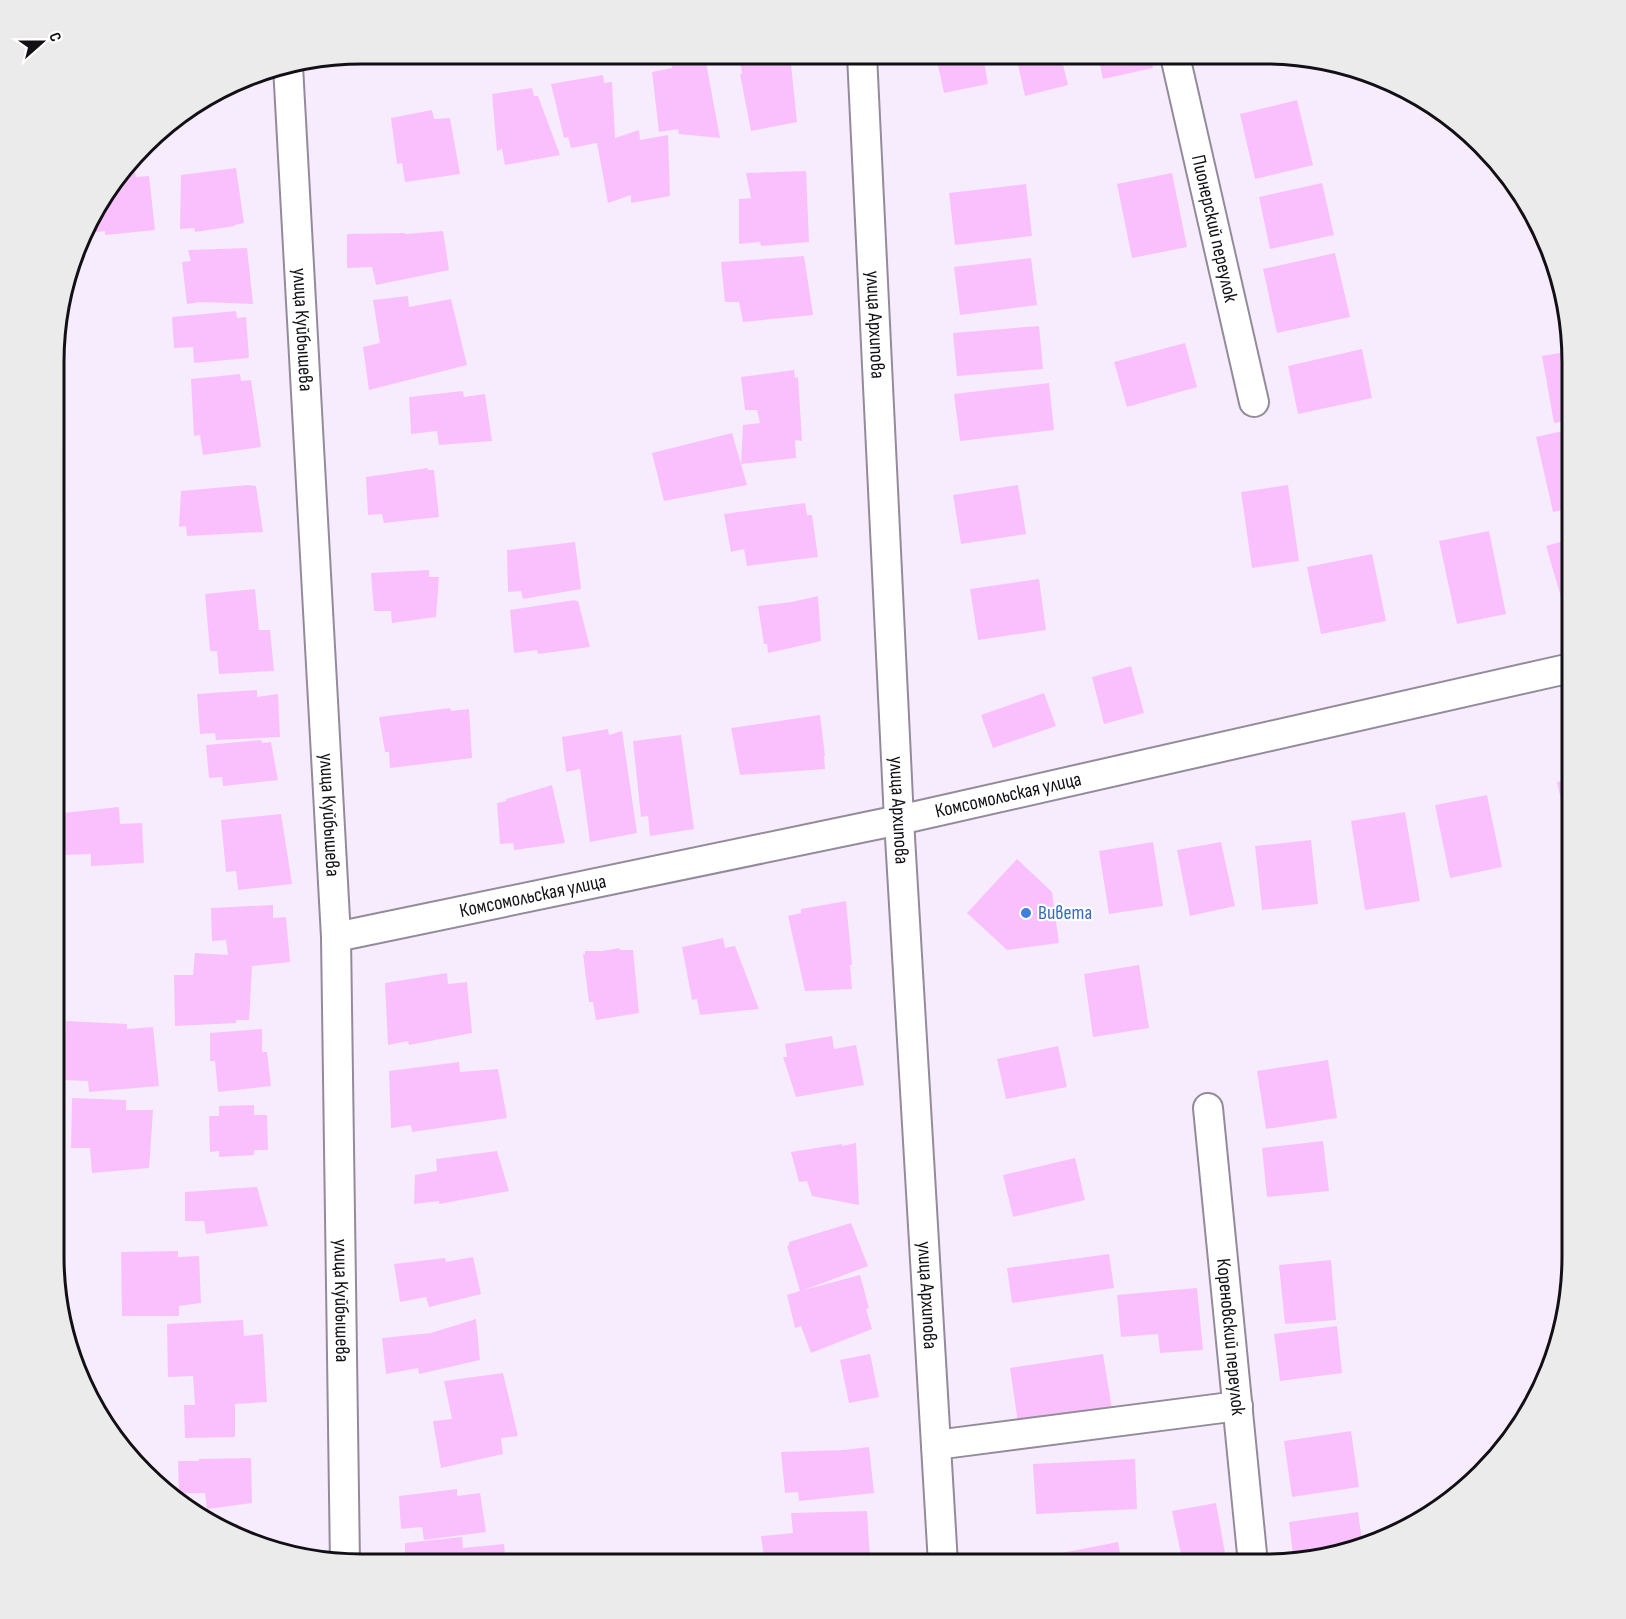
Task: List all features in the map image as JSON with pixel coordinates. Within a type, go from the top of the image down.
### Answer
[{"type":"street","name":"улица Архипова","points":[[862,64],[899,820],[942,1554]]},
{"type":"street","name":"Пионерский переулок","points":[[1177,64],[1254,402]]},
{"type":"street","name":"улица Куйбышева","points":[[288,74],[336,937],[345,1554]]},
{"type":"street","name":"Комсомольская улица","points":[[336,937],[899,820],[1562,670]]},
{"type":"street","name":"Кореновский переулок","points":[[1208,1108],[1252,1554]]},
{"type":"street","points":[[936,1445],[1238,1406]]},
{"type":"building","points":[[671,64],[706,64],[720,138],[679,134],[678,129],[659,132],[652,72],[672,68]]},
{"type":"building","points":[[741,64],[791,64],[797,122],[751,131],[740,74],[742,74]]},
{"type":"building","points":[[938,64],[984,64],[988,84],[944,93]]},
{"type":"building","points":[[1018,64],[1063,64],[1068,85],[1025,96]]},
{"type":"building","points":[[1100,64],[1152,64],[1153,68],[1103,79]]},
{"type":"building","points":[[603,75],[604,83],[612,82],[615,138],[639,130],[640,140],[668,135],[670,196],[631,203],[631,195],[608,203],[597,143],[571,148],[568,137],[564,138],[551,84]]},
{"type":"building","points":[[532,88],[534,96],[538,96],[560,155],[505,165],[502,149],[497,151],[492,94]]},
{"type":"building","points":[[1297,100],[1313,165],[1255,179],[1240,114]]},
{"type":"building","points":[[432,110],[434,119],[450,118],[460,174],[405,182],[402,163],[397,164],[391,118]]},
{"type":"building","points":[[236,168],[244,223],[195,232],[194,228],[180,229],[181,175]]},
{"type":"building","points":[[806,171],[809,242],[761,246],[760,242],[739,244],[739,199],[751,198],[746,173]]},
{"type":"building","points":[[133,172],[136,177],[149,176],[155,230],[105,235],[105,231],[94,232],[104,213]]},
{"type":"building","points":[[1172,173],[1187,247],[1132,258],[1117,184]]},
{"type":"building","points":[[1322,183],[1334,235],[1270,249],[1259,197]]},
{"type":"building","points":[[1026,184],[1032,236],[955,245],[949,193]]},
{"type":"building","points":[[443,231],[449,270],[376,285],[372,267],[347,268],[347,234],[405,234]]},
{"type":"building","points":[[247,248],[253,304],[201,302],[187,304],[182,262],[191,261],[188,250]]},
{"type":"building","points":[[1335,253],[1350,317],[1277,333],[1263,269]]},
{"type":"building","points":[[804,256],[813,315],[743,322],[739,302],[725,302],[721,262]]},
{"type":"building","points":[[1031,258],[1037,305],[960,315],[954,267]]},
{"type":"building","points":[[408,296],[409,307],[451,299],[467,365],[369,390],[363,347],[380,343],[373,300]]},
{"type":"building","points":[[236,311],[237,318],[246,317],[249,358],[194,363],[193,347],[174,348],[172,317]]},
{"type":"building","points":[[1039,326],[1043,369],[957,376],[953,333]]},
{"type":"building","points":[[1185,343],[1197,387],[1127,407],[1114,362]]},
{"type":"building","points":[[1362,349],[1372,398],[1298,414],[1288,366]]},
{"type":"building","points":[[1562,353],[1562,422],[1554,423],[1542,356]]},
{"type":"building","points":[[794,370],[795,378],[798,377],[802,441],[795,440],[796,458],[741,464],[743,425],[760,423],[757,410],[745,410],[741,377]]},
{"type":"building","points":[[240,374],[241,381],[251,380],[261,447],[203,455],[200,435],[194,436],[191,379]]},
{"type":"building","points":[[1049,383],[1054,430],[960,441],[954,394]]},
{"type":"building","points":[[463,391],[464,397],[485,394],[492,441],[439,445],[437,431],[411,434],[409,397]]},
{"type":"building","points":[[1562,431],[1562,510],[1553,512],[1536,437]]},
{"type":"building","points":[[732,433],[747,485],[664,501],[652,453]]},
{"type":"building","points":[[428,468],[428,470],[434,470],[439,517],[384,523],[382,514],[368,515],[366,477]]},
{"type":"building","points":[[1018,485],[1026,534],[961,544],[953,495]]},
{"type":"building","points":[[1288,485],[1299,561],[1252,568],[1241,492]]},
{"type":"building","points":[[256,486],[263,532],[187,536],[186,526],[179,527],[181,491]]},
{"type":"building","points":[[805,503],[807,515],[812,515],[818,557],[747,566],[744,549],[731,552],[724,514]]},
{"type":"building","points":[[1489,531],[1506,614],[1457,624],[1439,541]]},
{"type":"building","points":[[575,542],[581,589],[523,599],[521,591],[508,592],[507,550]]},
{"type":"building","points":[[1562,542],[1562,600],[1546,546]]},
{"type":"building","points":[[1372,554],[1386,621],[1321,634],[1307,567]]},
{"type":"building","points":[[429,570],[429,577],[439,577],[436,617],[392,623],[391,611],[374,611],[371,573]]},
{"type":"building","points":[[1039,579],[1046,630],[978,640],[970,589]]},
{"type":"building","points":[[255,589],[259,630],[270,630],[274,671],[219,674],[217,651],[210,651],[205,594]]},
{"type":"building","points":[[818,596],[821,641],[768,653],[767,644],[764,644],[758,606]]},
{"type":"building","points":[[578,601],[590,647],[538,654],[537,650],[514,653],[510,610]]},
{"type":"building","points":[[1131,666],[1144,713],[1104,724],[1092,677]]},
{"type":"building","points":[[257,690],[257,697],[278,694],[280,737],[216,740],[215,733],[200,734],[197,694]]},
{"type":"building","points":[[1044,693],[1056,726],[993,748],[981,715]]},
{"type":"building","points":[[450,708],[451,711],[469,709],[472,758],[390,768],[389,752],[385,752],[379,717]]},
{"type":"building","points":[[820,715],[825,769],[740,775],[731,728]]},
{"type":"building","points":[[608,729],[609,735],[622,731],[637,833],[590,842],[580,769],[566,772],[562,737]]},
{"type":"building","points":[[681,735],[694,829],[650,836],[648,816],[641,817],[633,741]]},
{"type":"building","points":[[261,740],[262,743],[271,742],[278,780],[223,786],[222,777],[209,778],[206,745]]},
{"type":"building","points":[[1562,781],[1562,804],[1557,782]]},
{"type":"building","points":[[552,785],[565,843],[514,850],[513,843],[500,844],[497,803]]},
{"type":"building","points":[[1487,795],[1502,867],[1450,878],[1435,805]]},
{"type":"building","points":[[119,807],[120,824],[142,823],[144,863],[91,866],[91,854],[64,855],[64,813]]},
{"type":"building","points":[[1405,812],[1420,901],[1365,910],[1351,821]]},
{"type":"building","points":[[281,814],[292,884],[238,890],[236,871],[226,872],[221,820]]},
{"type":"building","points":[[1311,840],[1318,904],[1262,910],[1255,846]]},
{"type":"building","points":[[1153,842],[1163,906],[1109,914],[1099,851]]},
{"type":"building","points":[[1221,842],[1235,906],[1190,916],[1177,850]]},
{"type":"building","points":[[1017,859],[1052,892],[1059,943],[1007,950],[967,913]]},
{"type":"building","points":[[846,901],[852,989],[805,991],[788,916],[801,913],[801,909]]},
{"type":"building","points":[[273,905],[273,918],[286,917],[290,962],[252,966],[249,1020],[236,1020],[236,1023],[175,1026],[174,975],[193,975],[195,953],[228,955],[226,940],[212,941],[211,908]]},
{"type":"building","points":[[723,938],[725,948],[735,946],[759,1009],[700,1015],[697,999],[692,1000],[682,947]]},
{"type":"building","points":[[620,948],[620,950],[633,950],[639,1013],[596,1020],[593,1002],[589,1002],[583,954],[585,951]]},
{"type":"building","points":[[1139,965],[1149,1028],[1093,1037],[1084,974]]},
{"type":"building","points":[[447,973],[448,984],[467,982],[472,1033],[409,1045],[408,1041],[388,1045],[385,983]]},
{"type":"building","points":[[66,1021],[127,1024],[127,1029],[153,1027],[159,1086],[89,1092],[88,1081],[64,1080]]},
{"type":"building","points":[[262,1029],[262,1052],[267,1052],[271,1086],[218,1092],[215,1061],[210,1061],[210,1033]]},
{"type":"building","points":[[832,1036],[834,1049],[856,1045],[864,1085],[796,1097],[783,1057],[787,1057],[785,1044]]},
{"type":"building","points":[[1058,1046],[1067,1087],[1006,1099],[997,1059]]},
{"type":"building","points":[[1328,1060],[1337,1118],[1266,1129],[1257,1071]]},
{"type":"building","points":[[459,1062],[460,1072],[498,1069],[507,1118],[412,1132],[411,1125],[391,1128],[389,1071]]},
{"type":"building","points":[[72,1098],[126,1100],[126,1110],[153,1110],[149,1168],[92,1173],[90,1148],[71,1148]]},
{"type":"building","points":[[254,1105],[254,1115],[267,1115],[268,1150],[254,1150],[254,1155],[219,1157],[219,1151],[210,1152],[209,1116],[219,1116],[219,1106]]},
{"type":"building","points":[[1323,1141],[1329,1191],[1267,1197],[1262,1148]]},
{"type":"building","points":[[856,1143],[859,1205],[812,1196],[807,1181],[799,1182],[791,1152]]},
{"type":"building","points":[[497,1151],[509,1191],[439,1204],[439,1201],[414,1204],[415,1175],[437,1171],[436,1159]]},
{"type":"building","points":[[1075,1158],[1085,1200],[1013,1217],[1003,1175]]},
{"type":"building","points":[[257,1187],[268,1226],[206,1234],[204,1221],[185,1221],[185,1192]]},
{"type":"building","points":[[851,1223],[868,1266],[804,1290],[860,1275],[872,1329],[811,1353],[801,1326],[795,1328],[787,1295],[800,1291],[787,1246],[789,1242]]},
{"type":"building","points":[[178,1251],[178,1257],[199,1256],[201,1303],[179,1306],[179,1316],[122,1316],[121,1252]]},
{"type":"building","points":[[1109,1254],[1114,1288],[1012,1303],[1007,1268]]},
{"type":"building","points":[[473,1257],[481,1294],[429,1307],[426,1297],[400,1302],[394,1264],[445,1258],[446,1262]]},
{"type":"building","points":[[1331,1260],[1336,1320],[1285,1324],[1279,1265]]},
{"type":"building","points":[[1197,1288],[1203,1350],[1160,1353],[1158,1334],[1121,1337],[1117,1295]]},
{"type":"building","points":[[476,1319],[480,1360],[419,1374],[418,1368],[386,1374],[382,1338],[431,1333]]},
{"type":"building","points":[[243,1320],[244,1336],[263,1334],[267,1402],[235,1404],[235,1437],[185,1438],[184,1405],[195,1405],[193,1376],[168,1377],[167,1324]]},
{"type":"building","points":[[1337,1326],[1342,1373],[1280,1381],[1274,1334]]},
{"type":"building","points":[[870,1354],[879,1397],[849,1403],[840,1360]]},
{"type":"building","points":[[1103,1354],[1112,1409],[1018,1423],[1010,1368]]},
{"type":"building","points":[[503,1373],[518,1436],[501,1438],[503,1454],[441,1468],[433,1421],[452,1419],[444,1381]]},
{"type":"building","points":[[1351,1431],[1359,1487],[1292,1497],[1284,1441]]},
{"type":"building","points":[[869,1447],[874,1493],[799,1501],[798,1492],[785,1493],[781,1452]]},
{"type":"building","points":[[251,1458],[252,1503],[207,1509],[205,1493],[179,1491],[178,1461],[199,1461],[199,1459]]},
{"type":"building","points":[[1135,1459],[1137,1509],[1036,1514],[1033,1464]]},
{"type":"building","points":[[457,1489],[457,1496],[480,1493],[486,1532],[424,1540],[422,1527],[401,1529],[399,1496]]},
{"type":"building","points":[[1216,1503],[1225,1554],[1181,1554],[1172,1511]]},
{"type":"building","points":[[867,1511],[870,1554],[764,1554],[761,1536],[793,1533],[791,1513]]},
{"type":"building","points":[[1358,1512],[1362,1538],[1322,1549],[1293,1553],[1289,1522]]},
{"type":"building","points":[[462,1537],[463,1548],[504,1544],[505,1554],[405,1554],[405,1543]]},
{"type":"building","points":[[1118,1542],[1120,1554],[1056,1554]]},
{"type":"place","name":"Вивета","points":[[1026,913]]}]
